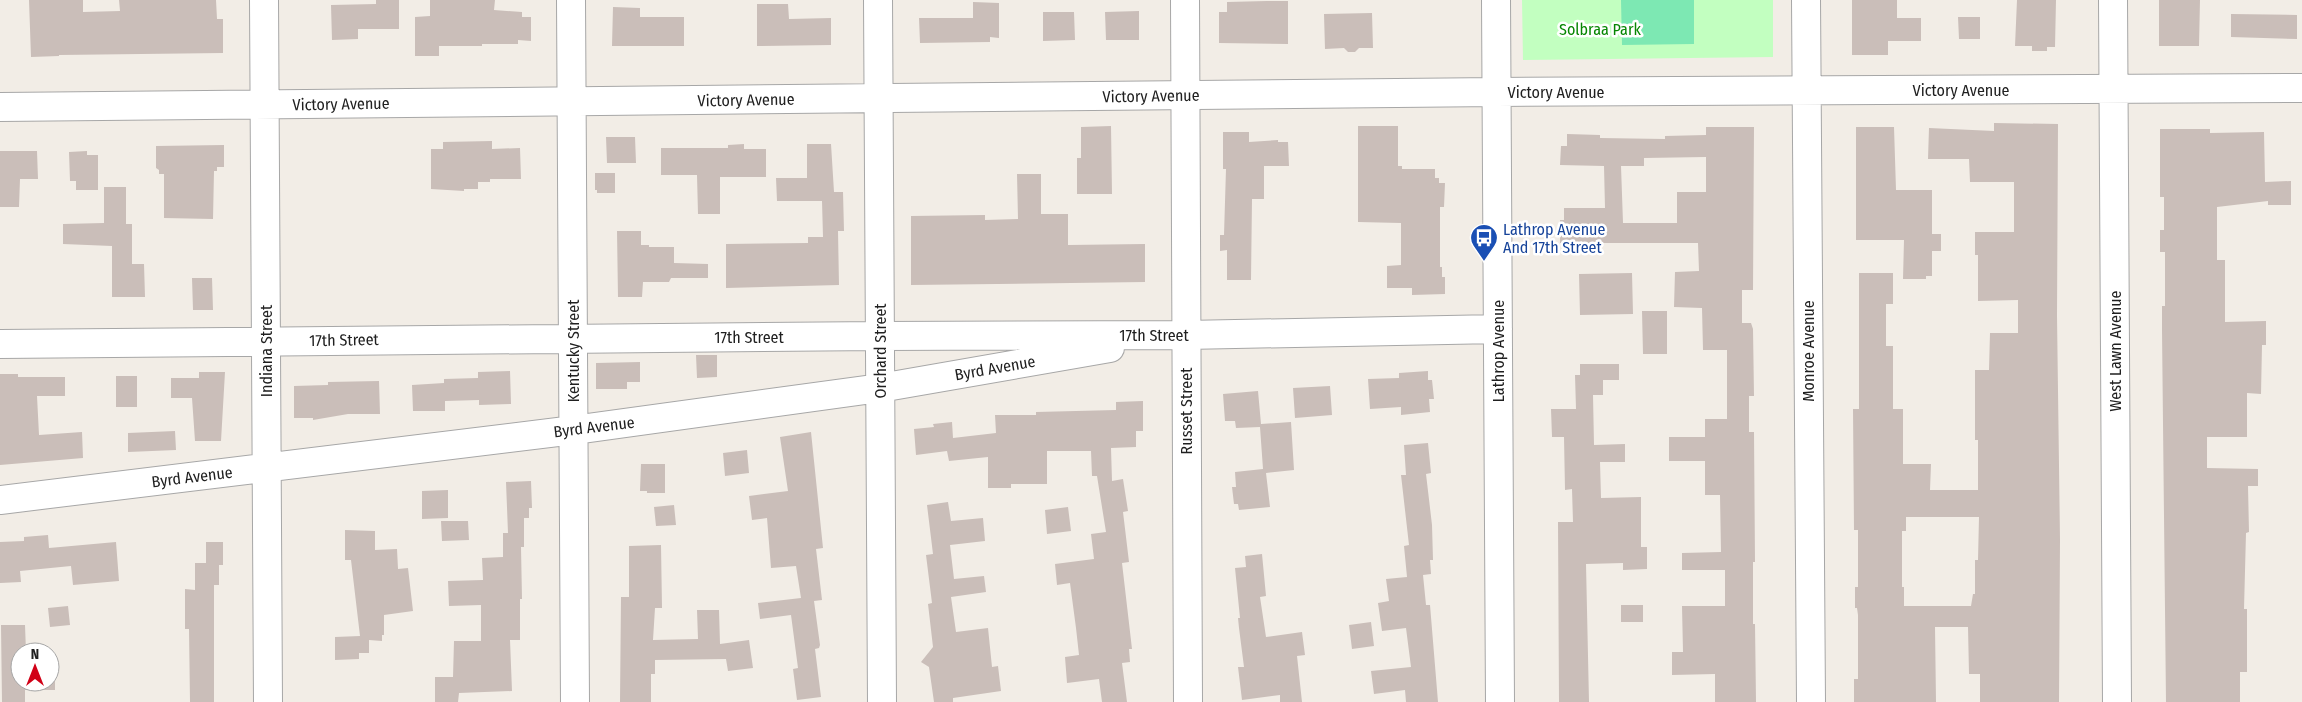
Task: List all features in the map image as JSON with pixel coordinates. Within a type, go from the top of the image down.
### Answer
[{"type":"street","name":"Indiana Street","points":[[264,0],[268,702]]},
{"type":"street","name":"Kentucky Street","points":[[571,0],[575,702]]},
{"type":"street","name":"Orchard Street","points":[[878,0],[882,702]]},
{"type":"street","name":"Russet Street","points":[[1185,0],[1188,702]]},
{"type":"street","name":"Lathrop Avenue","points":[[1496,0],[1500,702]]},
{"type":"street","name":"Monroe Avenue","points":[[1806,0],[1810,702]]},
{"type":"street","name":"West Lawn Avenue","points":[[2113,0],[2117,702]]},
{"type":"street","name":"Victory Avenue","points":[[0,107],[1497,92],[2302,88]]},
{"type":"street","name":"17th Street","points":[[0,344],[573,338],[1186,335],[1498,330]]},
{"type":"street","name":"Byrd Avenue","points":[[0,500],[574,430],[880,388],[1186,335]]},
{"type":"green space","name":"Solbraa Park","points":[[1522,0],[1773,0],[1773,57],[1523,60]]},
{"type":"green space","points":[[1621,0],[1694,0],[1694,44],[1622,45]]},
{"type":"building","points":[[29,0],[83,0],[83,12],[120,11],[119,0],[216,0],[217,19],[223,19],[223,53],[31,57]]},
{"type":"building","points":[[376,0],[399,0],[399,29],[358,29],[358,39],[332,40],[331,5],[376,4]]},
{"type":"building","points":[[430,0],[495,0],[494,10],[522,12],[522,17],[531,17],[531,41],[518,40],[518,44],[482,44],[482,46],[439,46],[439,56],[415,56],[415,17],[430,16]]},
{"type":"building","points":[[1852,0],[1897,0],[1897,18],[1921,18],[1921,41],[1888,41],[1888,55],[1852,55]]},
{"type":"building","points":[[2017,0],[2056,0],[2055,47],[2047,47],[2047,51],[2032,51],[2032,46],[2015,46]]},
{"type":"building","points":[[2159,0],[2200,0],[2199,46],[2159,46]]},
{"type":"building","points":[[1288,1],[1288,44],[1219,43],[1219,12],[1227,12],[1227,2]]},
{"type":"building","points":[[973,2],[999,3],[999,38],[990,37],[990,42],[920,43],[919,18],[973,18]]},
{"type":"building","points":[[757,4],[788,4],[789,19],[831,18],[831,45],[757,46]]},
{"type":"building","points":[[613,7],[640,8],[640,17],[684,17],[684,46],[612,46]]},
{"type":"building","points":[[1139,11],[1139,40],[1106,40],[1105,12]]},
{"type":"building","points":[[1043,12],[1074,12],[1075,40],[1043,41]]},
{"type":"building","points":[[1372,13],[1373,48],[1359,48],[1355,52],[1348,52],[1344,48],[1325,49],[1324,14]]},
{"type":"building","points":[[2231,14],[2297,15],[2297,39],[2231,37]]},
{"type":"building","points":[[1958,17],[1980,17],[1980,39],[1959,39]]},
{"type":"building","points":[[1994,123],[2058,124],[2059,702],[1980,702],[1980,674],[1969,674],[1968,627],[1935,627],[1936,702],[1854,702],[1854,679],[1858,679],[1858,615],[1857,608],[1855,608],[1855,587],[1858,587],[1858,530],[1854,530],[1853,409],[1859,409],[1859,273],[1893,273],[1893,304],[1886,304],[1886,346],[1893,346],[1893,409],[1903,409],[1903,464],[1931,464],[1930,490],[1978,490],[1978,440],[1975,440],[1975,370],[1989,370],[1990,333],[2018,333],[2018,300],[1978,301],[1978,255],[1975,255],[1975,232],[2014,232],[2014,182],[1970,182],[1969,159],[1928,159],[1929,128],[1994,131]],"holes":[[[1906,517],[1979,517],[1978,560],[1975,560],[1975,594],[1973,594],[1971,606],[1904,606],[1902,531],[1906,531]]]},
{"type":"building","points":[[1111,126],[1112,194],[1077,194],[1077,158],[1081,158],[1081,127]]},
{"type":"building","points":[[1358,126],[1398,126],[1398,166],[1402,166],[1402,169],[1435,169],[1435,178],[1439,178],[1439,183],[1445,183],[1444,207],[1440,207],[1440,267],[1442,267],[1442,277],[1445,277],[1445,294],[1412,295],[1412,288],[1387,288],[1387,266],[1401,265],[1401,223],[1358,222]]},
{"type":"building","points":[[1706,127],[1754,127],[1753,290],[1742,290],[1742,323],[1751,323],[1753,329],[1754,396],[1749,396],[1749,432],[1754,432],[1755,562],[1753,562],[1753,624],[1755,624],[1756,702],[1715,702],[1715,674],[1672,675],[1672,652],[1683,652],[1682,606],[1725,606],[1725,570],[1682,570],[1682,553],[1721,552],[1720,495],[1705,495],[1705,461],[1669,461],[1669,437],[1705,437],[1705,419],[1727,419],[1727,350],[1703,350],[1702,308],[1674,307],[1675,272],[1699,271],[1698,243],[1560,243],[1560,220],[1564,220],[1564,208],[1605,208],[1604,166],[1560,165],[1561,146],[1567,146],[1567,134],[1600,135],[1600,138],[1665,139],[1665,136],[1706,135]],"holes":[[[1706,157],[1706,192],[1677,192],[1677,223],[1623,223],[1621,166],[1644,166],[1644,158]]]},
{"type":"building","points":[[1856,127],[1894,127],[1896,190],[1932,190],[1932,234],[1941,234],[1941,251],[1932,251],[1932,276],[1926,276],[1926,279],[1903,279],[1904,240],[1856,240]]},
{"type":"building","points":[[2160,129],[2210,129],[2210,133],[2264,132],[2265,182],[2291,181],[2291,205],[2268,205],[2268,201],[2217,207],[2217,260],[2225,260],[2225,322],[2266,321],[2266,345],[2262,345],[2261,394],[2247,393],[2247,437],[2207,437],[2207,468],[2258,469],[2258,486],[2248,486],[2249,532],[2246,533],[2244,609],[2247,609],[2247,672],[2240,672],[2240,702],[2166,702],[2162,330],[2162,306],[2165,306],[2165,252],[2160,252],[2160,230],[2164,230],[2164,197],[2160,197]]},
{"type":"building","points":[[1223,132],[1249,132],[1249,142],[1278,140],[1278,142],[1288,142],[1289,166],[1264,166],[1264,199],[1252,199],[1251,280],[1227,280],[1227,250],[1220,251],[1220,235],[1224,235],[1226,169],[1223,169]]},
{"type":"building","points":[[606,137],[635,137],[636,163],[607,163]]},
{"type":"building","points":[[492,141],[492,149],[520,148],[521,179],[490,179],[490,182],[478,182],[478,189],[464,189],[464,191],[431,189],[431,149],[443,149],[443,142]]},
{"type":"building","points":[[744,144],[744,149],[766,149],[766,177],[720,177],[720,214],[698,214],[697,175],[661,175],[661,148],[728,148],[728,145]]},
{"type":"building","points":[[807,144],[831,144],[834,192],[843,192],[844,231],[838,231],[839,285],[726,288],[726,244],[808,243],[808,237],[823,237],[822,201],[777,201],[776,178],[807,178]]},
{"type":"building","points":[[224,145],[224,167],[217,167],[217,171],[214,171],[213,219],[164,218],[164,174],[159,174],[159,170],[156,168],[156,146]]},
{"type":"building","points":[[0,151],[37,151],[38,179],[20,179],[19,207],[0,207]]},
{"type":"building","points":[[87,151],[87,155],[98,155],[98,190],[76,190],[76,181],[70,181],[69,152]]},
{"type":"building","points":[[595,173],[615,173],[615,193],[597,193],[597,190],[595,190]]},
{"type":"building","points":[[1017,174],[1041,174],[1041,214],[1068,214],[1068,245],[1145,244],[1145,282],[911,285],[911,216],[985,215],[985,220],[1018,219]]},
{"type":"building","points":[[104,187],[126,187],[126,224],[132,224],[132,264],[144,264],[145,297],[112,297],[112,246],[63,244],[63,224],[104,223]]},
{"type":"building","points":[[617,231],[641,231],[641,245],[649,245],[649,247],[674,247],[674,263],[708,264],[708,278],[671,278],[669,282],[643,282],[642,297],[618,297]]},
{"type":"building","points":[[1632,273],[1633,314],[1580,315],[1579,274]]},
{"type":"building","points":[[192,278],[212,278],[213,310],[193,310]]},
{"type":"building","points":[[1642,311],[1667,311],[1667,354],[1643,354]]},
{"type":"building","points":[[696,355],[717,355],[717,377],[697,378]]},
{"type":"building","points":[[640,362],[640,382],[627,382],[627,389],[596,389],[596,363]]},
{"type":"building","points":[[1580,364],[1619,364],[1619,380],[1603,380],[1603,395],[1593,395],[1594,445],[1625,444],[1625,462],[1600,462],[1601,498],[1641,497],[1641,547],[1647,547],[1647,569],[1623,570],[1623,563],[1586,564],[1589,702],[1559,702],[1558,522],[1573,522],[1572,489],[1565,490],[1564,437],[1552,437],[1551,409],[1576,409],[1575,375],[1580,375]]},
{"type":"building","points":[[510,371],[511,404],[479,405],[479,400],[445,401],[445,411],[413,411],[412,385],[444,383],[444,379],[478,378],[478,372]]},
{"type":"building","points":[[1428,371],[1428,380],[1432,380],[1434,399],[1429,399],[1430,412],[1401,415],[1401,407],[1370,409],[1368,379],[1399,378],[1399,373]]},
{"type":"building","points":[[199,372],[225,372],[221,441],[195,441],[192,398],[171,398],[171,378],[199,378]]},
{"type":"building","points":[[0,374],[18,374],[18,377],[65,377],[65,396],[37,396],[39,435],[82,432],[83,458],[0,465]]},
{"type":"building","points":[[116,376],[137,376],[137,407],[116,407]]},
{"type":"building","points":[[379,381],[380,414],[348,414],[313,420],[313,418],[294,418],[294,386],[328,385],[328,382]]},
{"type":"building","points":[[1330,386],[1332,415],[1295,418],[1293,388]]},
{"type":"building","points":[[1258,391],[1261,424],[1291,422],[1294,470],[1266,473],[1270,507],[1239,510],[1238,504],[1234,504],[1232,487],[1236,487],[1235,472],[1263,469],[1260,427],[1236,428],[1235,421],[1225,421],[1223,394]]},
{"type":"building","points":[[1143,401],[1143,431],[1136,431],[1136,447],[1111,448],[1112,481],[1123,479],[1128,511],[1123,512],[1129,562],[1122,563],[1132,649],[1129,649],[1130,662],[1122,663],[1127,702],[1102,702],[1099,679],[1067,683],[1065,657],[1079,655],[1070,583],[1057,585],[1055,564],[1094,559],[1091,534],[1106,532],[1097,476],[1092,476],[1091,451],[1047,451],[1047,484],[1011,484],[1011,488],[988,488],[988,457],[949,461],[947,451],[916,455],[914,429],[934,427],[933,424],[952,422],[953,438],[996,433],[995,415],[1036,415],[1036,412],[1116,410],[1116,402]]},
{"type":"building","points":[[175,431],[176,450],[128,452],[128,433]]},
{"type":"building","points":[[811,432],[823,548],[816,549],[822,600],[814,601],[820,645],[819,648],[815,649],[821,697],[797,700],[793,669],[798,668],[791,615],[760,619],[758,603],[801,598],[796,566],[771,568],[767,518],[752,520],[749,496],[788,491],[780,437]]},
{"type":"building","points":[[1428,443],[1431,473],[1426,474],[1432,525],[1433,560],[1430,560],[1431,574],[1423,575],[1426,605],[1430,605],[1438,702],[1406,702],[1405,690],[1374,694],[1371,671],[1411,667],[1406,628],[1382,631],[1378,603],[1389,601],[1386,579],[1407,577],[1404,546],[1409,545],[1401,475],[1406,475],[1404,445]]},
{"type":"building","points":[[747,450],[749,473],[725,476],[723,453]]},
{"type":"building","points":[[641,464],[665,464],[665,493],[640,491]]},
{"type":"building","points":[[531,481],[532,508],[529,508],[529,518],[524,518],[524,547],[521,547],[522,599],[520,599],[520,640],[510,640],[512,691],[459,693],[458,702],[435,702],[435,677],[453,677],[454,641],[481,641],[481,605],[449,606],[448,581],[483,580],[482,558],[503,557],[503,533],[508,533],[506,482]]},
{"type":"building","points":[[448,490],[448,518],[422,519],[422,491]]},
{"type":"building","points":[[948,502],[951,521],[983,518],[985,541],[950,545],[954,579],[984,576],[986,592],[951,597],[956,632],[988,628],[992,667],[998,666],[1001,691],[953,698],[953,702],[934,702],[929,667],[921,662],[933,647],[928,604],[932,603],[926,555],[933,554],[927,505]]},
{"type":"building","points":[[674,505],[676,525],[656,526],[654,507]]},
{"type":"building","points":[[1068,507],[1071,531],[1047,534],[1045,510]]},
{"type":"building","points":[[441,521],[468,521],[469,540],[442,541]]},
{"type":"building","points":[[345,530],[375,531],[375,550],[397,549],[398,569],[408,568],[413,611],[384,615],[384,635],[382,635],[382,641],[369,640],[369,653],[359,653],[359,659],[335,660],[335,637],[360,636],[351,560],[345,560]]},
{"type":"building","points":[[48,535],[49,548],[116,542],[119,581],[73,585],[71,566],[20,571],[21,582],[0,583],[0,542],[24,541],[24,537]]},
{"type":"building","points":[[206,542],[223,542],[223,565],[219,565],[219,585],[214,585],[214,702],[190,702],[189,629],[185,629],[185,589],[195,590],[195,563],[206,563]]},
{"type":"building","points":[[661,545],[662,608],[655,608],[653,640],[698,639],[697,610],[719,610],[720,644],[749,640],[753,668],[728,671],[726,659],[655,660],[655,674],[651,674],[651,702],[620,702],[621,597],[629,597],[629,546]]},
{"type":"building","points":[[1262,554],[1266,596],[1260,597],[1266,637],[1302,632],[1305,655],[1297,656],[1302,702],[1280,702],[1280,695],[1242,700],[1238,667],[1244,667],[1238,618],[1240,618],[1235,568],[1246,567],[1245,556]]},
{"type":"building","points":[[1621,605],[1643,605],[1643,622],[1621,622]]},
{"type":"building","points":[[68,606],[70,625],[50,627],[48,608]]},
{"type":"building","points":[[1371,622],[1374,646],[1352,649],[1349,625]]},
{"type":"building","points":[[1,625],[25,625],[26,642],[10,642],[10,692],[25,692],[25,702],[2,702]]},
{"type":"place","name":"Lathrop Avenue And 17th Street","points":[[1484,262]]}]
